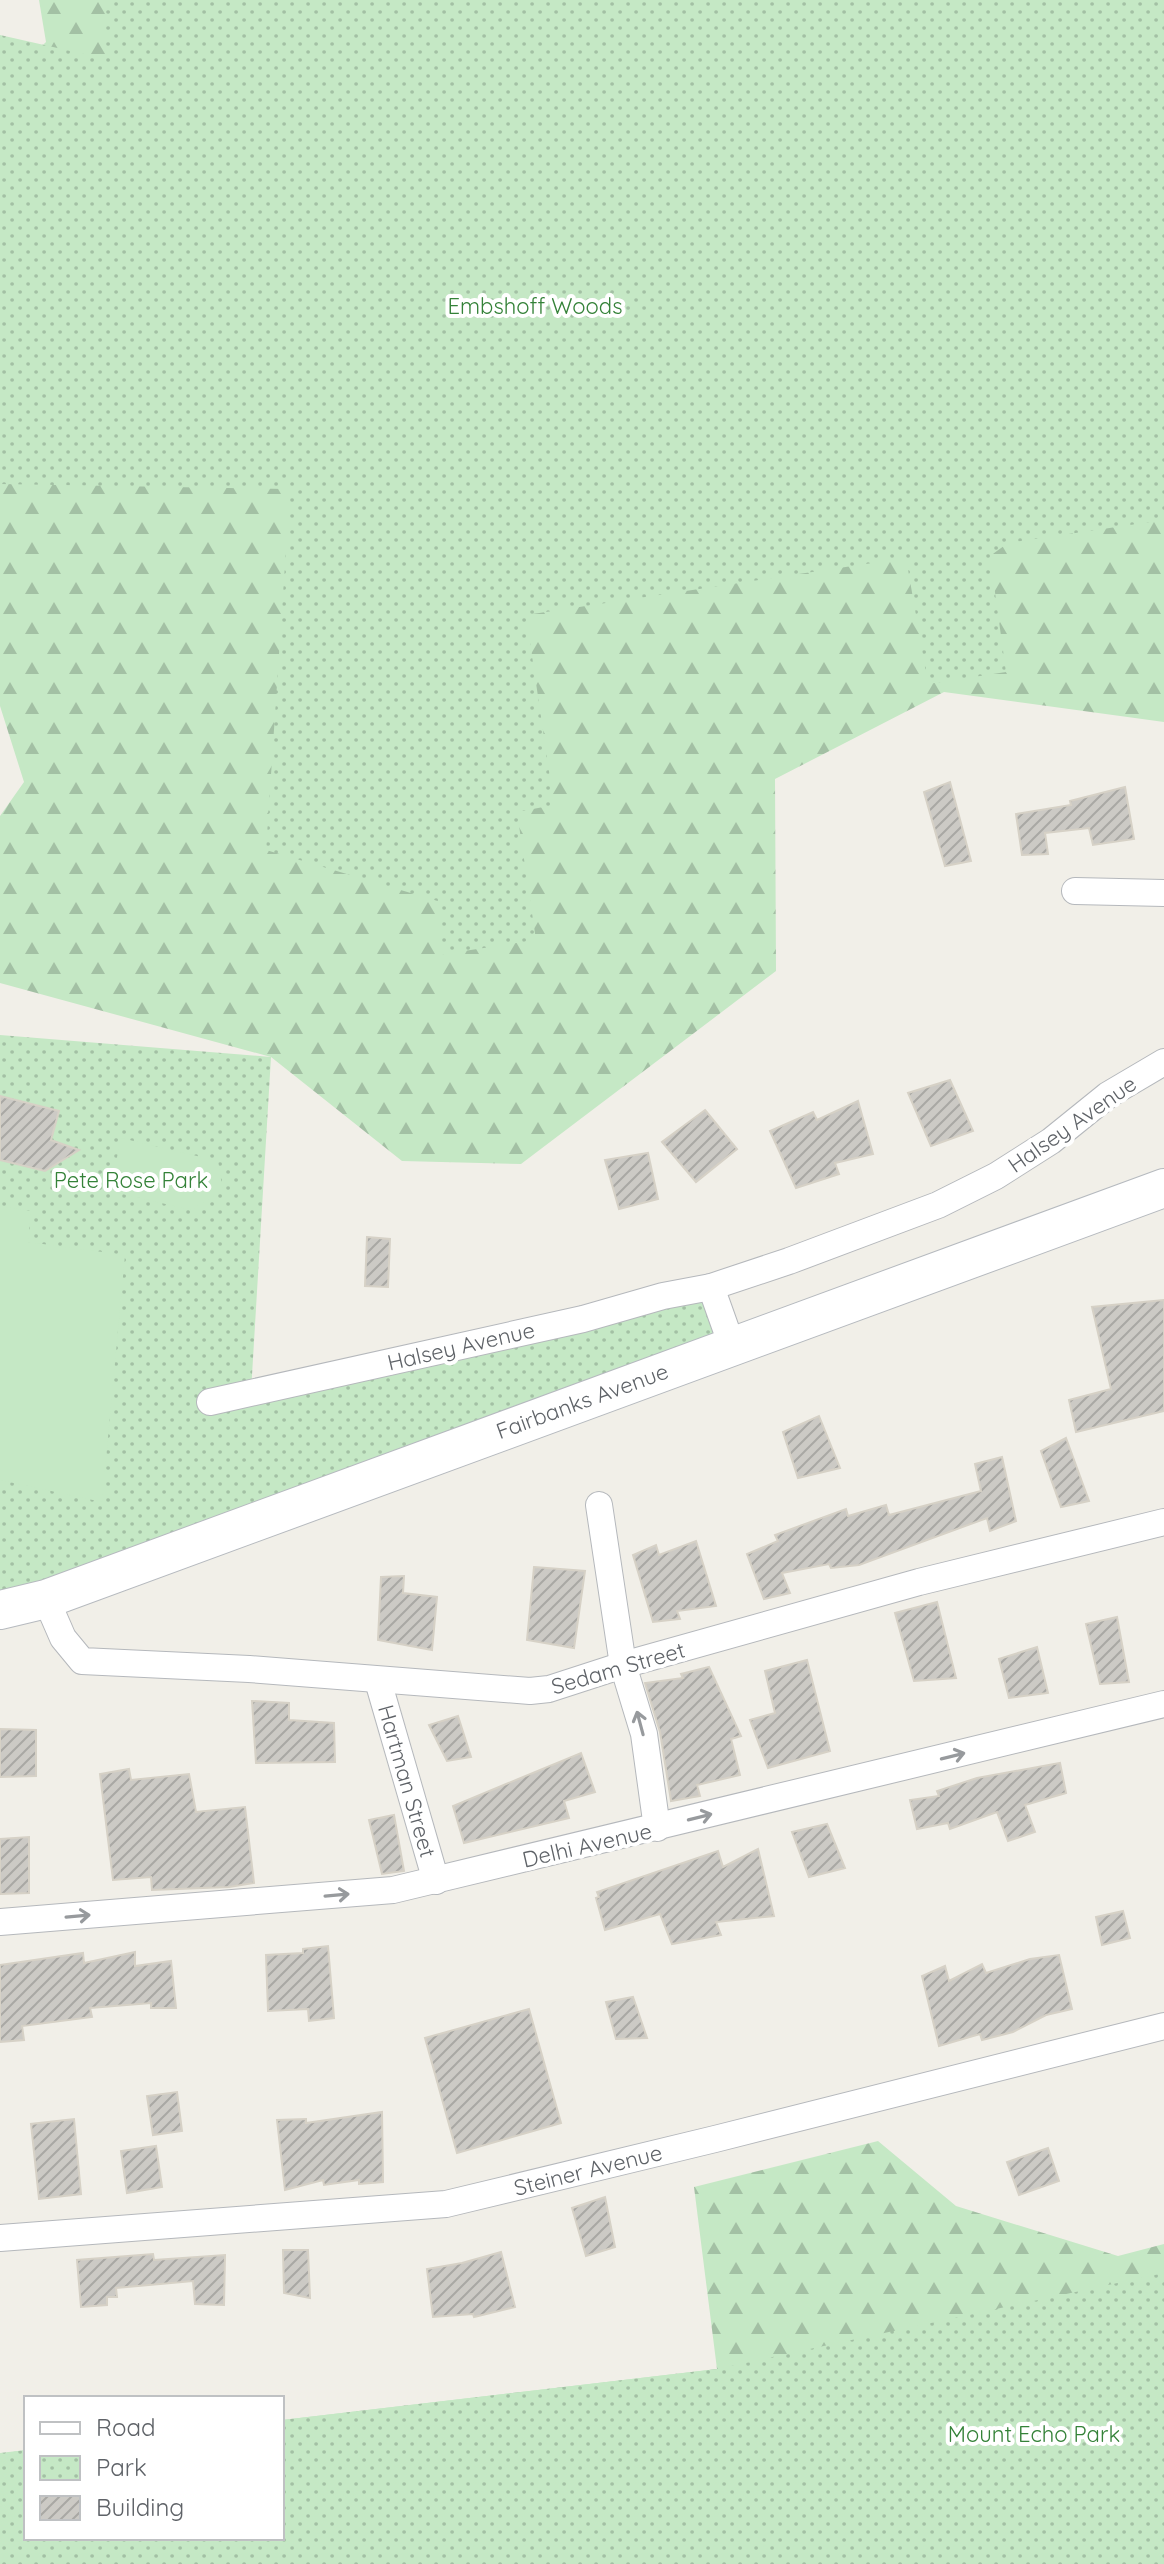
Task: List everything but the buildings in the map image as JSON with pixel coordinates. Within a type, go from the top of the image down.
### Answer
[{"type":"street","points":[[1075,891],[1164,893]]},
{"type":"street","name":"Halsey Avenue","points":[[210,1402],[583,1319],[663,1296],[711,1287],[789,1261],[949,1199],[996,1176],[1051,1141],[1108,1095],[1164,1062]]},
{"type":"street","name":"Fairbanks Avenue","points":[[0,1610],[46,1599],[1164,1188]]},
{"type":"street","points":[[711,1287],[732,1346]]},
{"type":"street","points":[[599,1505],[623,1665],[644,1734],[657,1828]]},
{"type":"street","name":"Sedam Street","points":[[46,1599],[63,1638],[82,1661],[249,1669],[530,1691],[549,1689],[623,1665],[919,1582],[1164,1522]]},
{"type":"street","name":"Hartman Street","points":[[378,1681],[436,1881]]},
{"type":"street","name":"Delhi Avenue","points":[[0,1922],[393,1890],[1164,1704]]},
{"type":"street","name":"Steiner Avenue","points":[[0,2238],[446,2204],[731,2136],[1164,2026]]},
{"type":"green space","name":"Embshoff Woods","points":[[39,0],[1164,0],[1164,722],[944,692],[775,779],[776,971],[521,1164],[402,1161],[271,1057],[0,983],[0,816],[24,782],[0,706],[0,87],[46,42]]},
{"type":"green space","name":"Embshoff Woods","points":[[105,0],[1164,0],[1164,520],[1008,543],[990,556],[1006,672],[928,684],[906,558],[526,615],[554,805],[517,812],[536,940],[438,955],[441,902],[266,850],[290,489],[0,484],[0,35],[106,59]]},
{"type":"green space","name":"Pete Rose Park","points":[[0,1035],[271,1057],[251,1392],[711,1287],[732,1346],[0,1610]]},
{"type":"green space","points":[[121,1138],[218,1161],[223,1191],[191,1210],[110,1191]]},
{"type":"green space","points":[[0,1206],[31,1211],[28,1242],[125,1255],[102,1502],[0,1480]]},
{"type":"green space","name":"Mount Echo Park","points":[[878,2141],[956,2206],[1118,2256],[1164,2244],[1164,2564],[0,2564],[0,2454],[24,2450],[24,2540],[284,2540],[284,2420],[717,2369],[694,2187]]},
{"type":"green space","name":"Mount Echo Park","points":[[1164,2273],[1164,2564],[0,2564],[0,2453],[24,2450],[24,2540],[284,2540],[284,2420],[717,2369]]}]
